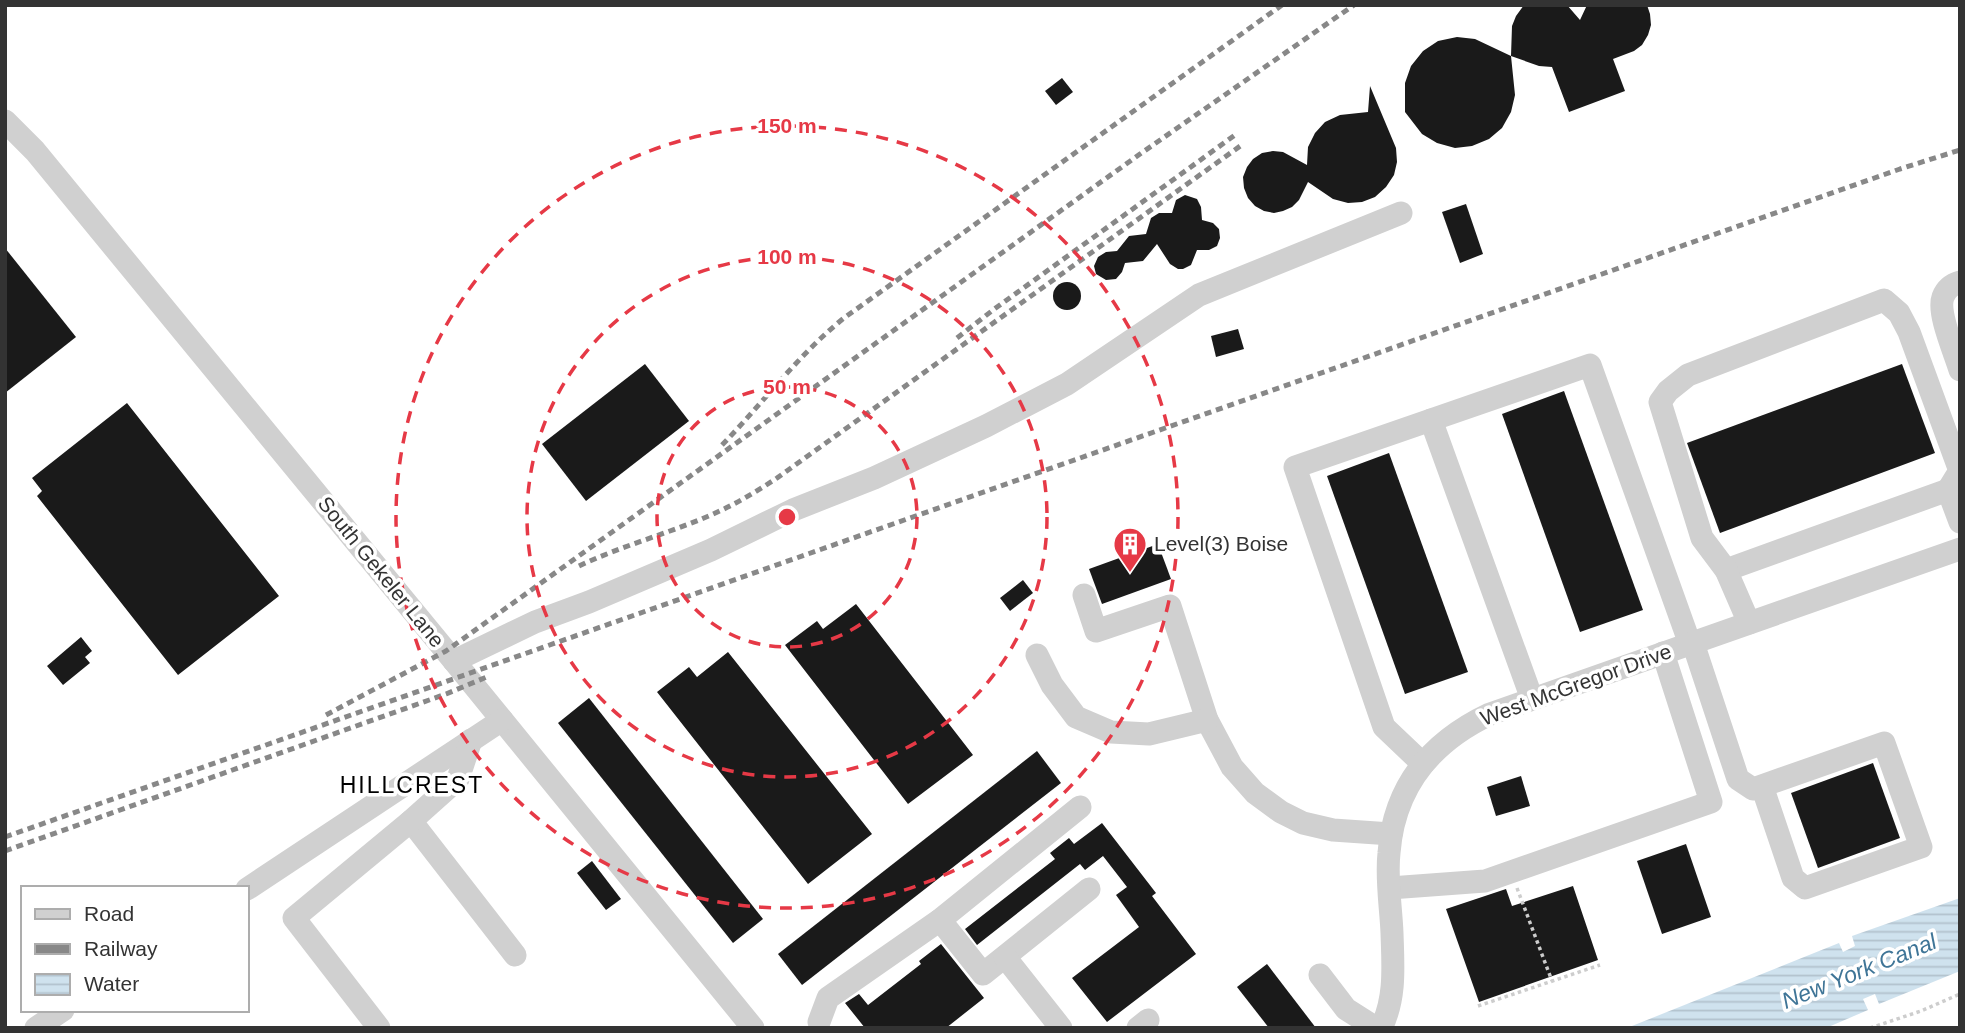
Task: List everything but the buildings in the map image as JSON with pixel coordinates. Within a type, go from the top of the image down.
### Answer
[{"type":"street","name":"South Gekeler Lane","points":[[5,121],[44,162],[753,1028]]},
{"type":"street","points":[[454,661],[535,622],[698,555],[793,510],[874,478],[986,426],[1067,384],[1199,295],[1401,212]]},
{"type":"street","points":[[1960,282],[1952,285],[1943,296],[1942,311],[1960,370]]},
{"type":"street","points":[[1749,623],[1726,570],[1702,538],[1660,402],[1668,391],[1688,376],[1884,300],[1899,313],[1909,332],[1956,477],[1960,522]]},
{"type":"street","points":[[1423,764],[1384,727],[1295,467],[1590,365],[1738,779],[1753,789],[1884,743],[1921,847],[1805,888],[1793,878],[1762,786]]},
{"type":"street","points":[[1431,420],[1532,699]]},
{"type":"street","points":[[1726,570],[1956,477]]},
{"type":"street","name":"West McGregor Drive","points":[[1381,1028],[1392,997],[1394,972],[1388,856],[1391,834],[1403,795],[1415,773],[1449,737],[1490,714],[1960,549]]},
{"type":"street","points":[[1084,595],[1096,631],[1170,606],[1207,720],[1231,767],[1255,793],[1303,823],[1333,830],[1391,834]]},
{"type":"street","points":[[1390,888],[1485,881],[1711,802],[1664,653]]},
{"type":"street","points":[[1037,655],[1052,685],[1076,717],[1111,732],[1149,734],[1207,720]]},
{"type":"street","points":[[248,888],[502,720]]},
{"type":"street","points":[[379,1028],[293,918],[458,779],[471,740]]},
{"type":"street","points":[[818,1026],[828,998],[940,920],[1080,807]]},
{"type":"street","points":[[411,821],[515,955]]},
{"type":"street","points":[[940,920],[983,974],[1089,889]]},
{"type":"street","points":[[1005,957],[1060,1028]]},
{"type":"street","points":[[1320,975],[1346,1009],[1376,1028]]},
{"type":"street","points":[[36,1028],[60,1012]]},
{"type":"path","points":[[1515,882],[1552,981]]},
{"type":"path","points":[[1478,1006],[1600,965]]},
{"type":"path","points":[[1870,1028],[1921,1011],[1960,994]]},
{"type":"water","name":"New York Canal","points":[[1960,898],[1960,971],[1879,1004],[1875,994],[1863,999],[1868,1010],[1826,1028],[1627,1028],[1839,943],[1843,952],[1855,946],[1852,936]]},
{"type":"railway","points":[[722,445],[796,363],[844,318],[1282,5]]},
{"type":"railway","points":[[326,715],[446,651],[1140,154],[1354,5]]},
{"type":"railway","points":[[957,338],[1235,135]]},
{"type":"railway","points":[[579,566],[711,515],[769,483],[1243,144]]},
{"type":"railway","points":[[5,837],[1960,150]]},
{"type":"railway","points":[[5,851],[446,694],[489,676]]},
{"type":"place","name":"Level(3) Boise","points":[[1130,574]]},
{"type":"district","name":"HILLCREST","points":[[412,785]]}]
